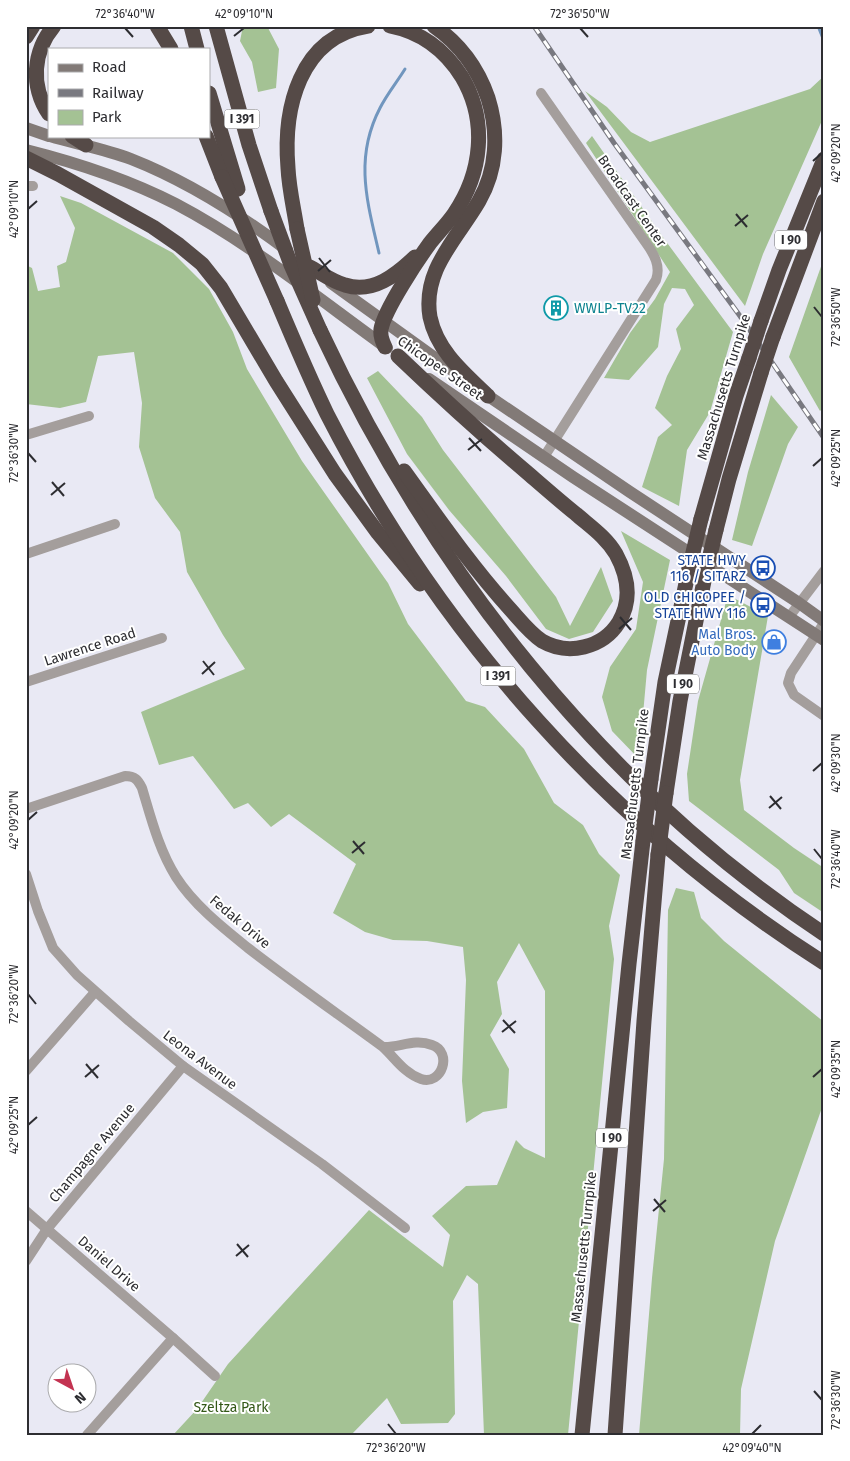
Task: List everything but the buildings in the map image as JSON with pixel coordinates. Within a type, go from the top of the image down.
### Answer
[{"type":"highway","points":[[26,37],[33,26]]},
{"type":"highway","points":[[48,112],[41,101],[38,91],[36,72],[38,53],[54,26]]},
{"type":"highway","points":[[157,26],[170,48]]},
{"type":"highway","points":[[191,26],[197,48]]},
{"type":"highway","name":"I 391","points":[[216,26],[250,145],[291,265],[320,330],[363,416],[411,500],[453,566],[489,615],[567,709],[638,783],[696,838],[760,890],[824,934]]},
{"type":"highway","points":[[320,330],[297,229],[289,181],[287,151],[291,107],[298,82],[313,57],[327,44],[347,32],[368,26]]},
{"type":"highway","points":[[310,267],[344,285],[353,287],[378,284],[392,276],[430,242],[454,214],[469,187],[477,159],[478,126],[470,95],[464,81],[449,59],[440,50],[410,31],[390,26]]},
{"type":"highway","points":[[434,26],[459,48],[481,80],[492,114],[494,143],[491,173],[484,192],[442,256],[433,276],[429,297],[430,317],[436,335],[444,350],[462,371],[488,396]]},
{"type":"highway","name":"I 391","points":[[210,96],[251,230],[278,302],[307,370],[353,460],[408,551],[439,597],[490,665],[580,767],[654,836],[728,896],[824,963]]},
{"type":"highway","points":[[75,138],[86,145]]},
{"type":"highway","points":[[207,138],[222,177],[278,302]]},
{"type":"highway","points":[[28,152],[58,174],[153,227],[188,251],[207,270],[221,288],[302,423],[346,488],[414,577],[490,665]]},
{"type":"highway","name":"Massachusetts Turnpike","points":[[582,1435],[629,964],[643,841],[665,682],[689,568],[736,396],[779,270],[824,160]]},
{"type":"highway","name":"I 90","points":[[615,1435],[644,1012],[658,855],[680,701],[705,576],[729,479],[773,337],[824,201]]},
{"type":"highway","points":[[385,347],[381,336],[383,321],[430,242]]},
{"type":"highway","points":[[363,416],[485,578],[534,635],[558,647],[573,649],[594,644],[613,630],[623,615],[627,590],[622,566],[605,539],[479,432],[398,356]]},
{"type":"main road","name":"Chicopee Street","points":[[26,128],[48,136]]},
{"type":"main road","name":"Chicopee Street","points":[[57,138],[86,145],[146,165],[195,189],[225,207],[268,236],[488,396],[800,603],[824,622]]},
{"type":"main road","name":"Chicopee Street","points":[[28,152],[72,162],[122,180],[188,211],[227,234],[385,347],[544,457],[820,637]]},
{"type":"street","name":"Broadcast Center","points":[[541,93],[646,243],[653,254],[658,269],[656,280],[544,457]]},
{"type":"street","points":[[26,435],[89,416]]},
{"type":"street","points":[[26,554],[115,524]]},
{"type":"street","points":[[789,617],[824,571]]},
{"type":"street","points":[[824,622],[820,637],[790,672],[788,684],[794,694],[824,716]]},
{"type":"street","name":"Lawrence Road","points":[[26,682],[162,638]]},
{"type":"street","name":"Fedak Drive","points":[[26,809],[125,776],[132,776],[138,780],[142,788],[164,855],[175,876],[190,896],[221,926],[272,966],[383,1047],[403,1067],[420,1078],[426,1080],[436,1076],[443,1065],[442,1054],[438,1048],[431,1044],[414,1042],[383,1047]]},
{"type":"street","name":"Leona Avenue","points":[[26,874],[38,911],[54,948],[65,963],[95,992],[183,1066],[322,1164],[406,1228]]},
{"type":"street","points":[[26,1071],[95,992]]},
{"type":"street","name":"Champagne Avenue","points":[[26,1261],[47,1229],[183,1066]]},
{"type":"street","name":"Daniel Drive","points":[[26,1212],[215,1376]]},
{"type":"street","points":[[87,1435],[173,1338]]},
{"type":"green space","points":[[243,26],[267,26],[279,49],[276,88],[258,92],[252,62],[240,41]]},
{"type":"green space","points":[[824,76],[824,116],[763,254],[745,306],[585,91],[607,107],[631,132],[650,142],[810,89]]},
{"type":"green space","points":[[592,136],[662,236],[733,332],[710,412],[687,450],[679,506],[642,487],[658,437],[672,425],[655,408],[667,376],[681,349],[676,329],[694,305],[685,289],[672,288],[664,304],[658,347],[629,380],[604,378],[630,333],[655,299],[670,272],[586,143]]},
{"type":"green space","name":"Szeltza Park","points":[[60,196],[81,203],[173,253],[209,289],[233,332],[247,369],[302,461],[388,583],[408,624],[466,701],[485,707],[524,749],[554,803],[583,825],[599,854],[620,875],[609,926],[614,959],[568,1435],[484,1435],[478,1284],[467,1275],[453,1301],[455,1414],[448,1423],[401,1424],[387,1398],[351,1435],[173,1435],[197,1409],[228,1364],[369,1210],[443,1267],[450,1235],[432,1216],[466,1186],[497,1185],[516,1140],[524,1148],[545,1158],[545,991],[519,943],[497,982],[502,1014],[490,1035],[509,1069],[507,1108],[483,1112],[466,1123],[462,1081],[466,980],[463,947],[427,941],[393,940],[365,932],[333,913],[356,864],[289,814],[271,827],[248,803],[234,809],[193,756],[159,765],[141,712],[245,669],[187,572],[180,532],[155,498],[139,447],[142,403],[134,352],[98,356],[86,402],[60,408],[26,404],[26,265],[32,268],[38,291],[60,287],[57,266],[66,262],[75,228]]},
{"type":"green space","points":[[824,258],[824,349],[821,352],[824,358],[824,407],[820,411],[789,357]]},
{"type":"green space","points":[[378,371],[422,417],[443,450],[556,597],[570,626],[601,567],[613,601],[593,632],[569,639],[546,629],[506,576],[449,510],[407,454],[367,378]]},
{"type":"green space","points":[[771,395],[798,427],[788,444],[752,546],[732,540],[748,472]]},
{"type":"green space","points":[[621,531],[670,560],[647,670],[639,759],[612,731],[602,697],[610,667],[636,629],[643,582]]},
{"type":"green space","points":[[728,595],[768,616],[740,780],[744,810],[824,868],[824,913],[794,893],[779,870],[689,801],[687,774],[698,701]]},
{"type":"green space","points":[[676,888],[694,892],[701,918],[724,941],[824,1022],[824,1102],[775,1241],[741,1389],[740,1435],[639,1435],[664,1159],[668,910]]},
{"type":"waterway","points":[[818,26],[824,41]]},
{"type":"waterway","points":[[379,253],[370,215],[365,180],[367,144],[380,108],[405,69]]},
{"type":"railway","points":[[534,26],[614,143],[740,316],[824,438]]},
{"type":"place","name":"WWLP-TV22","points":[[556,308]]},
{"type":"place","name":"STATE HWY 116 / SITARZ","points":[[763,568]]},
{"type":"place","name":"OLD CHICOPEE / STATE HWY 116","points":[[763,605]]},
{"type":"place","name":"Mal Bros. Auto Body","points":[[774,642]]}]
